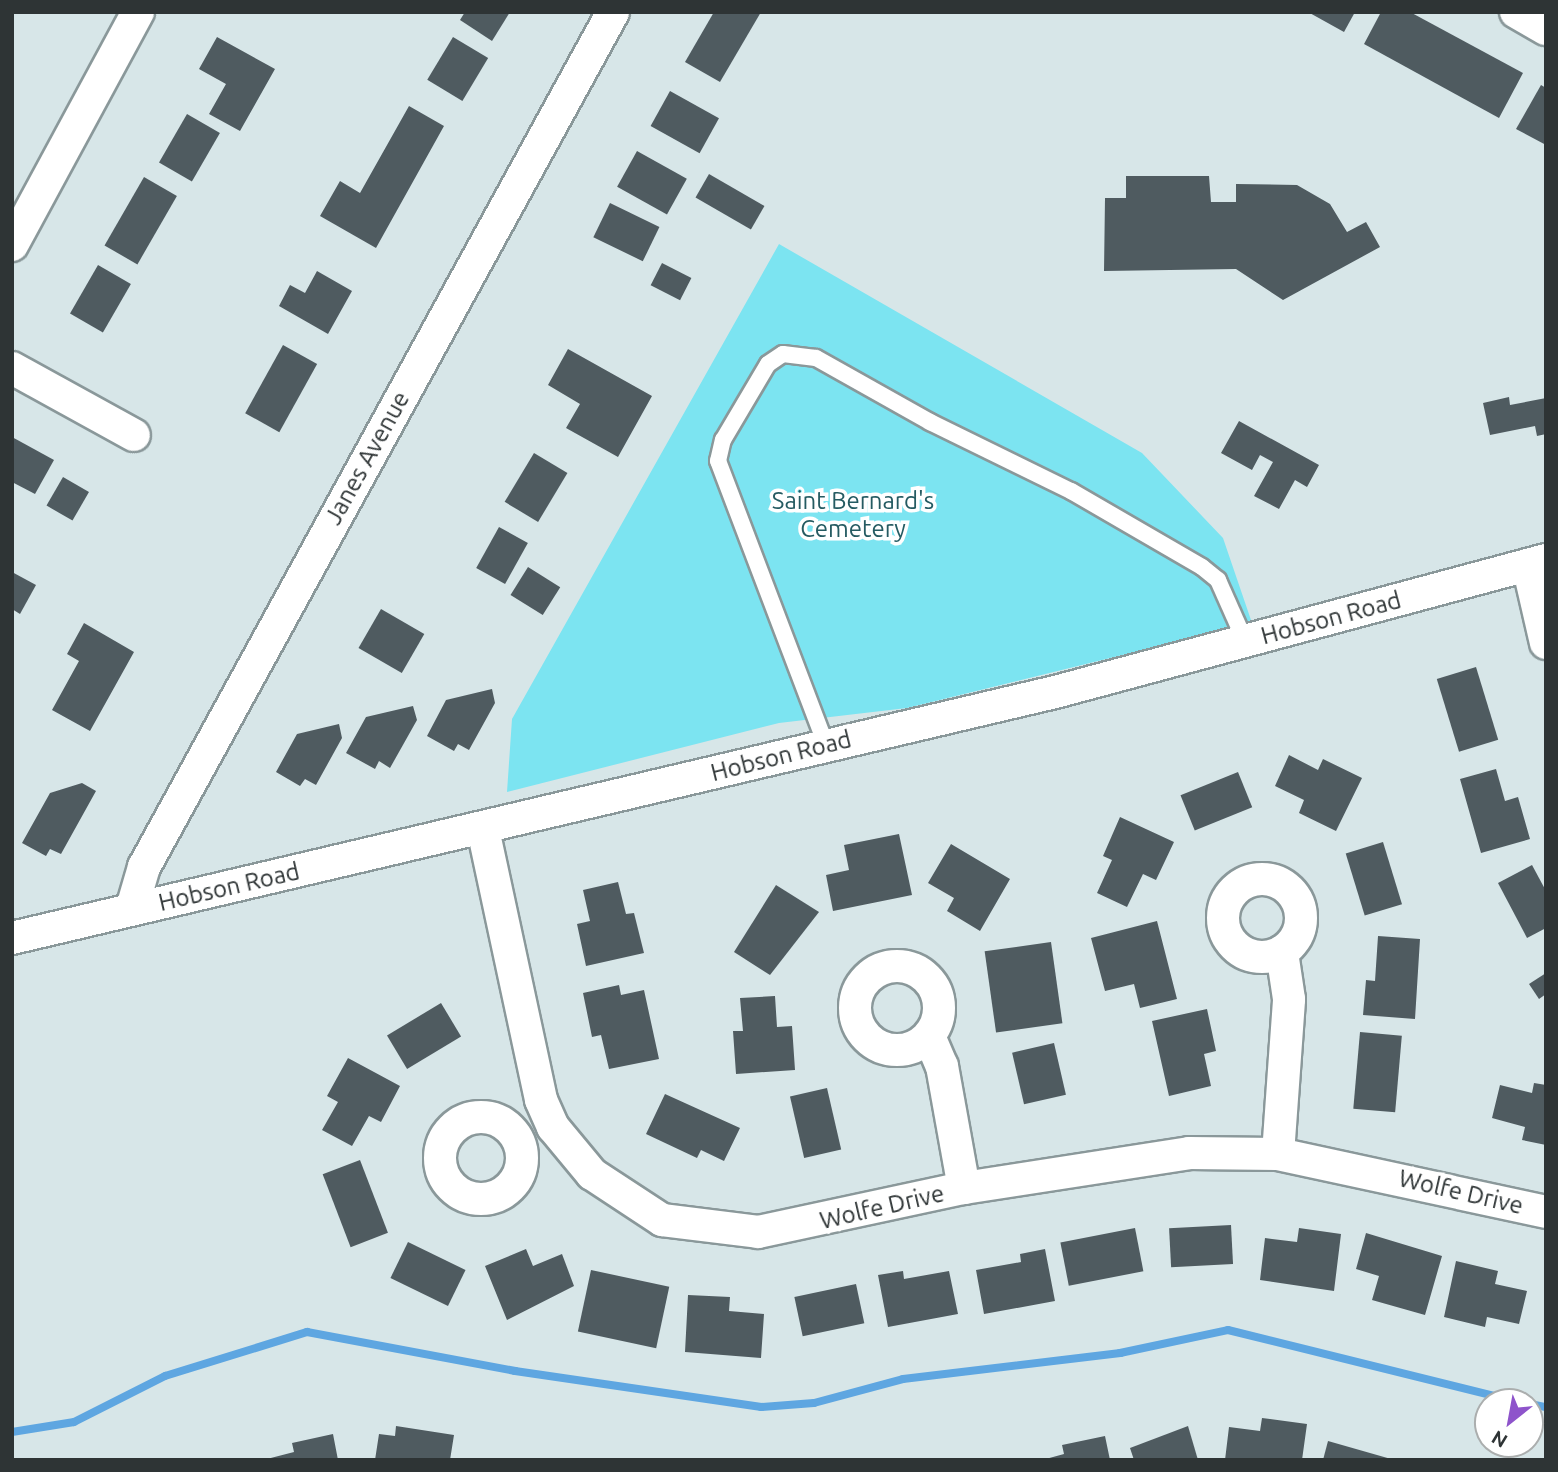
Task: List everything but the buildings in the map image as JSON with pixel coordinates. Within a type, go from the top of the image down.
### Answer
[{"type":"street","points":[[12,244],[138,12]]},
{"type":"street","name":"Janes Avenue","points":[[132,908],[144,867],[613,12]]},
{"type":"street","points":[[1516,12],[1546,29]]},
{"type":"street","points":[[12,368],[134,435]]},
{"type":"street","points":[[1537,562],[1546,643]]},
{"type":"street","name":"Hobson Road","points":[[12,938],[132,908],[483,829],[826,745],[1245,641],[1537,562]]},
{"type":"street","name":"Wolfe Drive","points":[[483,829],[541,1100],[553,1127],[612,1190],[663,1220],[694,1227],[758,1232],[964,1188],[1141,1158],[1278,1154],[1546,1212]]},
{"type":"street","points":[[1278,1154],[1289,999],[1282,952]]},
{"type":"street","points":[[929,1036],[942,1066],[964,1188]]},
{"type":"street","points":[[518,1141],[553,1127]]},
{"type":"lane","points":[[826,745],[718,461],[723,440],[768,363],[783,354],[817,358],[930,422],[1071,491],[1202,567],[1217,580],[1245,641]]},
{"type":"green space","name":"Saint Bernard's Cemetery","points":[[779,244],[1142,453],[1223,538],[1252,623],[907,708],[779,723],[507,792],[512,719]]},
{"type":"waterway","points":[[12,1432],[74,1422],[165,1376],[307,1332],[515,1371],[761,1407],[814,1403],[903,1379],[1120,1353],[1228,1330],[1474,1391]]}]
